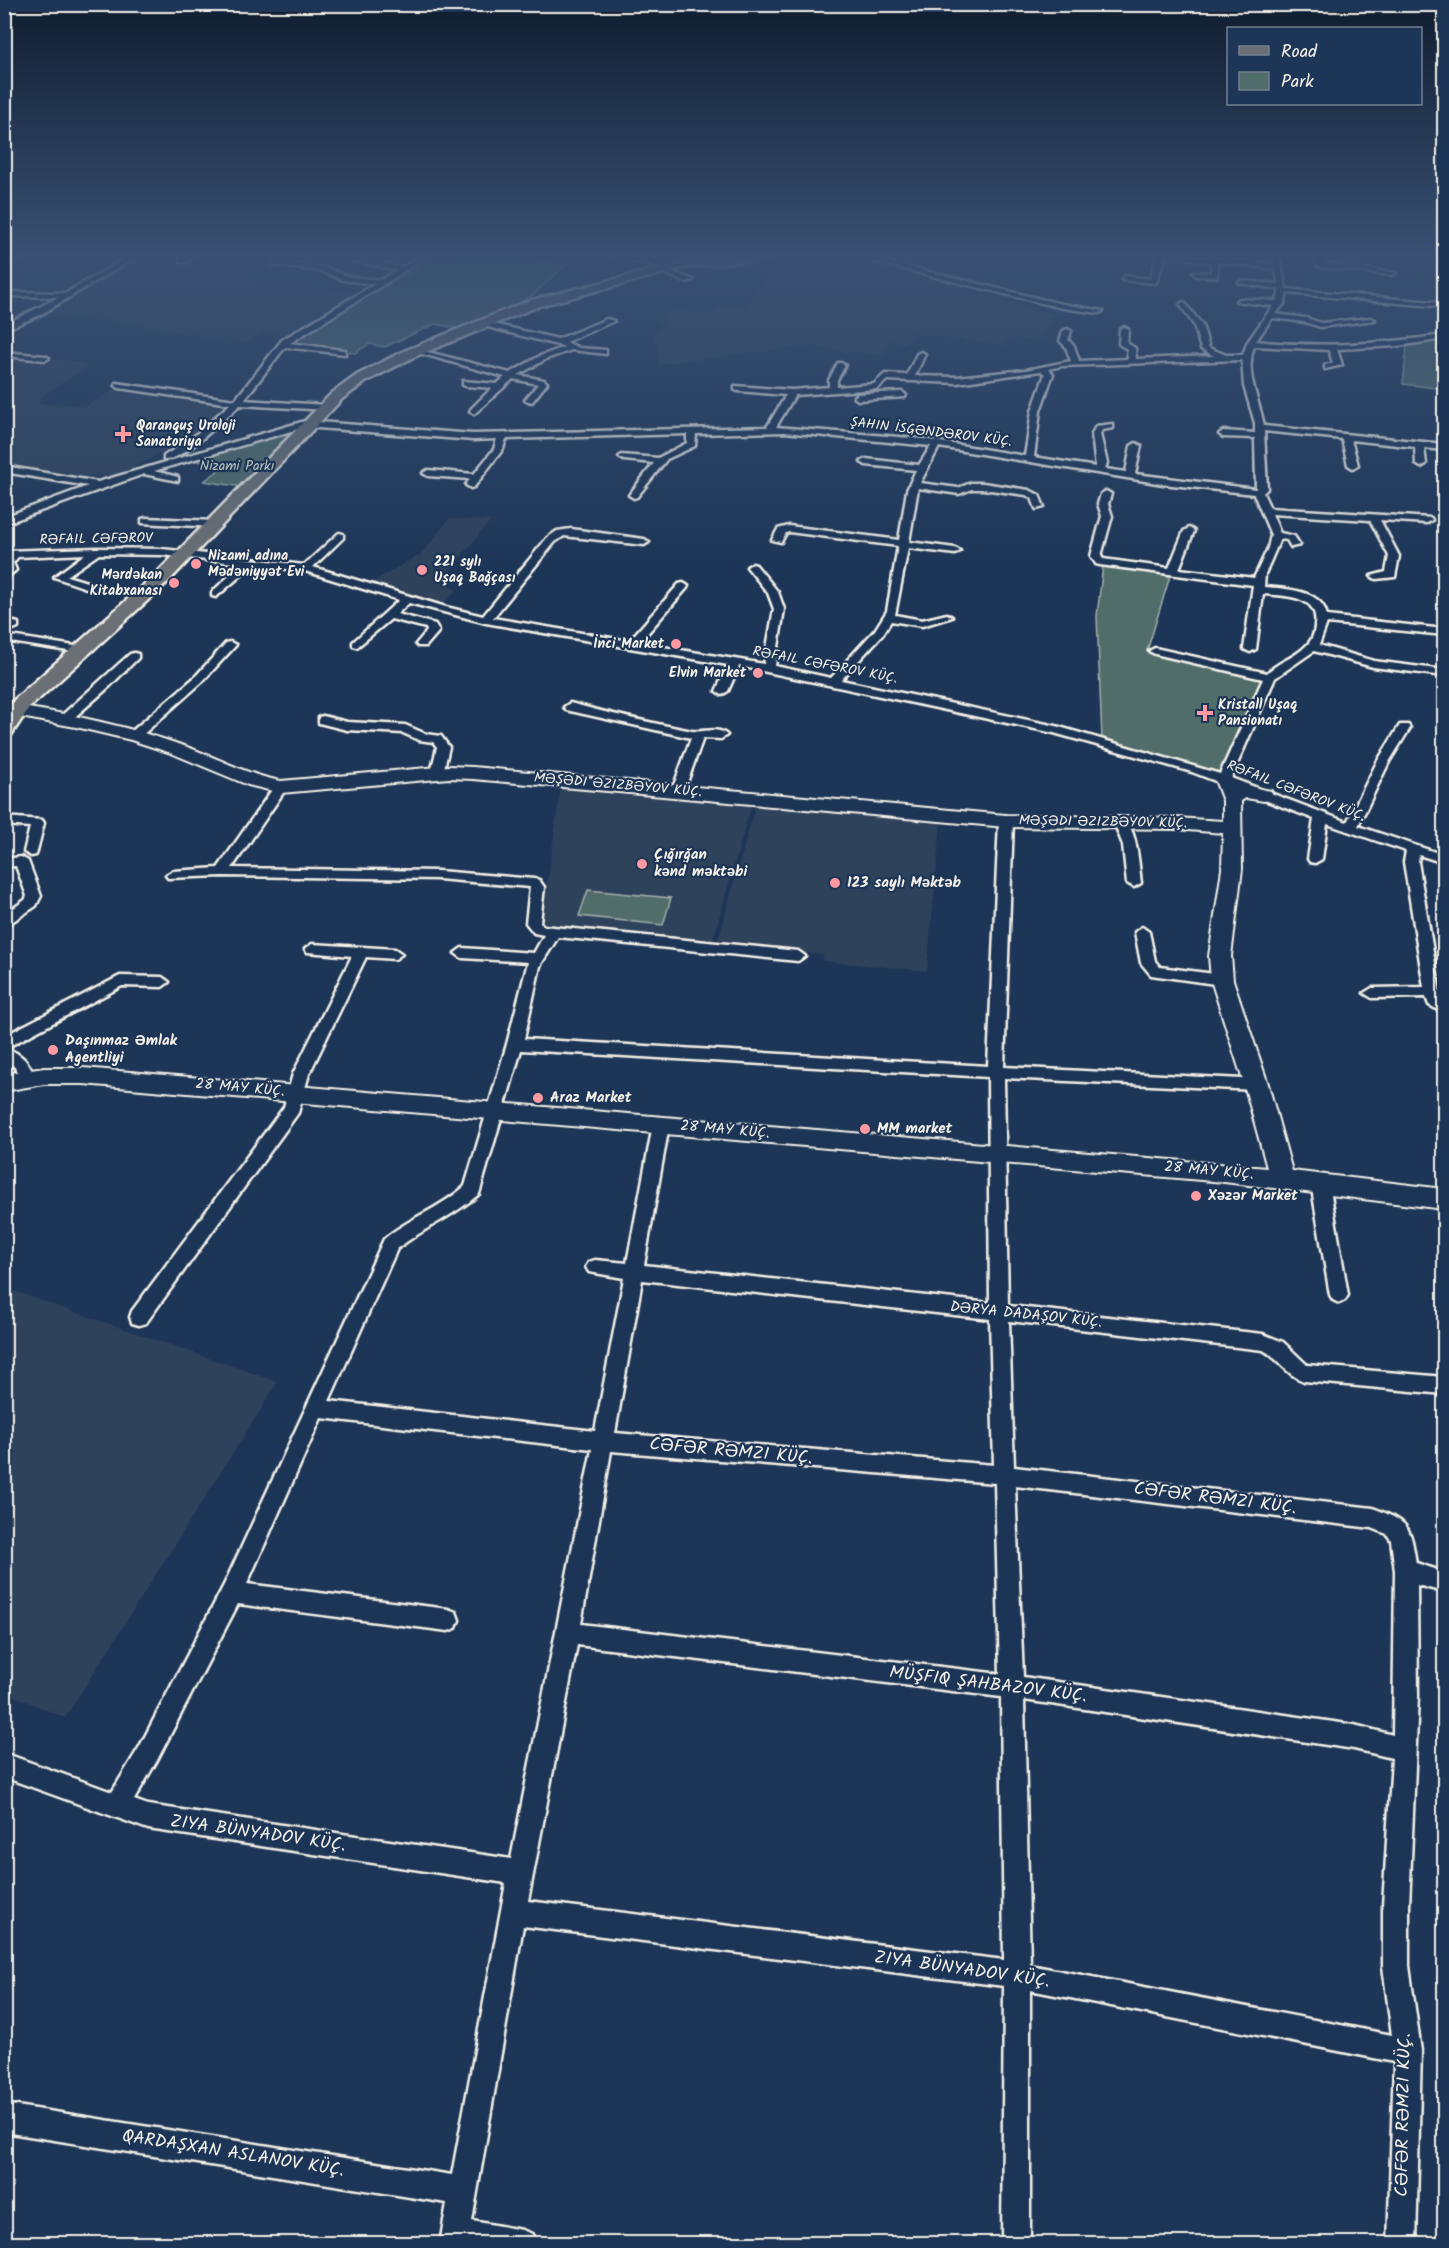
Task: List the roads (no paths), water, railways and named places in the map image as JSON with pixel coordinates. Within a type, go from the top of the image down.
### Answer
[{"type":"main road","points":[[4,731],[10,710],[81,650],[187,554],[326,408],[354,383],[401,359]]},
{"type":"street","points":[[4,521],[98,485],[143,471],[189,444],[237,403],[271,359]]},
{"type":"street","points":[[445,359],[543,383],[529,400]]},
{"type":"street","points":[[474,411],[509,376],[537,359]]},
{"type":"street","points":[[910,378],[919,359]]},
{"type":"street","points":[[1075,359],[1076,363]]},
{"type":"street","points":[[790,395],[877,386],[885,377],[968,379],[1076,363],[1109,365],[1132,361],[1182,365],[1219,359]]},
{"type":"street","points":[[1246,359],[1248,387],[1260,432],[1262,489],[1258,492],[1276,535],[1258,586],[1250,649]]},
{"type":"street","points":[[1328,366],[1338,365],[1336,359]]},
{"type":"street","points":[[833,389],[833,380],[841,365]]},
{"type":"street","points":[[1029,458],[1036,411],[1048,374],[1043,368]]},
{"type":"street","points":[[466,383],[497,386]]},
{"type":"street","points":[[119,385],[184,397],[237,403],[326,408]]},
{"type":"street","points":[[738,388],[825,400],[902,394]]},
{"type":"street","points":[[771,428],[790,395]]},
{"type":"street","name":"ŞAHIN İSGƏNDƏROV KÜÇ.","points":[[143,471],[284,428],[310,424],[457,436],[502,437],[771,428],[938,444],[1204,488],[1258,492]]},
{"type":"street","points":[[1100,471],[1102,463],[1096,434],[1099,428],[1110,426]]},
{"type":"street","points":[[634,495],[659,461],[669,454],[688,447],[692,441],[692,430]]},
{"type":"street","points":[[1223,434],[1260,432],[1444,444]]},
{"type":"street","points":[[428,473],[474,481],[498,449],[502,437]]},
{"type":"street","points":[[1346,437],[1353,465]]},
{"type":"street","points":[[189,444],[189,448],[193,450],[210,452]]},
{"type":"street","points":[[834,681],[864,649],[889,617],[895,604],[914,485],[938,444]]},
{"type":"street","points":[[1419,444],[1421,464]]},
{"type":"street","points":[[1130,476],[1136,446]]},
{"type":"street","points":[[624,457],[659,461]]},
{"type":"street","points":[[866,462],[922,468]]},
{"type":"street","points":[[4,468],[98,485]]},
{"type":"street","points":[[4,482],[19,471]]},
{"type":"street","points":[[143,471],[176,479]]},
{"type":"street","points":[[914,485],[959,491],[975,485],[1029,493],[1036,497],[1039,507]]},
{"type":"street","points":[[1106,494],[1102,504],[1107,516],[1097,559],[1106,563],[1173,570],[1299,595],[1314,600],[1321,609],[1322,619],[1312,648],[1283,664],[1270,677],[1224,780],[1232,801],[1232,869],[1220,956],[1222,980],[1256,1084],[1282,1178]]},
{"type":"street","points":[[1267,511],[1427,520]]},
{"type":"street","points":[[1373,517],[1394,556],[1391,575],[1376,576]]},
{"type":"street","points":[[146,521],[215,524]]},
{"type":"street","points":[[777,540],[782,531],[789,529],[956,551]]},
{"type":"street","points":[[1173,570],[1189,531]]},
{"type":"street","points":[[486,621],[551,540],[561,533],[571,532],[644,542]]},
{"type":"street","points":[[1276,535],[1290,538],[1294,545]]},
{"type":"street","points":[[306,568],[339,536]]},
{"type":"street","points":[[86,585],[59,577],[97,551]]},
{"type":"street","name":"RƏFAIL CƏFƏROV","points":[[9,554],[97,551],[187,554]]},
{"type":"street","points":[[4,577],[11,570],[8,563],[9,554]]},
{"type":"street","name":"RƏFAIL CƏFƏROV KÜÇ.","points":[[187,554],[306,568],[486,621],[769,668],[1039,726],[1196,769],[1351,828],[1444,859]]},
{"type":"street","points":[[216,594],[251,561]]},
{"type":"street","points":[[752,567],[773,592],[779,609],[769,668]]},
{"type":"street","points":[[632,644],[683,586]]},
{"type":"street","points":[[357,645],[407,599]]},
{"type":"street","points":[[390,615],[431,626],[433,631],[422,644]]},
{"type":"street","points":[[889,617],[922,623],[947,617]]},
{"type":"street","points":[[1322,619],[1444,633]]},
{"type":"street","points":[[4,638],[81,650]]},
{"type":"street","points":[[135,735],[198,680],[230,645]]},
{"type":"street","points":[[1312,648],[1373,664],[1444,673]]},
{"type":"street","points":[[1155,651],[1270,677]]},
{"type":"street","points":[[65,719],[134,656]]},
{"type":"street","points":[[722,691],[735,662]]},
{"type":"street","points":[[570,707],[698,736],[708,733],[721,735]]},
{"type":"street","name":"MƏŞƏDI ƏZIZBƏYOV KÜÇ.","points":[[10,710],[65,719],[135,735],[280,787],[473,772],[1005,821],[1078,824],[1184,822],[1232,828]]},
{"type":"street","points":[[323,720],[347,726],[405,729],[423,737],[437,739],[443,747],[437,773]]},
{"type":"street","points":[[1351,828],[1383,762],[1404,728]]},
{"type":"street","points":[[678,791],[698,736]]},
{"type":"street","points":[[222,872],[280,787]]},
{"type":"street","points":[[1232,801],[1241,792],[1264,795]]},
{"type":"street","points":[[1315,859],[1321,817]]},
{"type":"street","points":[[4,821],[37,824],[31,852]]},
{"type":"street","points":[[1005,821],[996,1072],[999,1312],[1012,1687],[1017,1975],[1016,2244]]},
{"type":"street","points":[[1121,822],[1130,845],[1134,883]]},
{"type":"street","points":[[1413,850],[1411,862],[1434,1001],[1444,1008]]},
{"type":"street","points":[[4,863],[21,861],[34,896],[32,903],[4,922]]},
{"type":"street","points":[[173,875],[222,872],[438,875],[534,883],[537,887],[533,923],[539,930],[798,956]]},
{"type":"street","points":[[117,1806],[148,1754],[232,1593],[390,1244],[414,1227],[464,1199],[473,1190],[515,1044],[533,966],[549,942],[552,932]]},
{"type":"street","points":[[1142,932],[1148,963],[1156,970],[1222,980]]},
{"type":"street","points":[[312,949],[395,954]]},
{"type":"street","points":[[139,1317],[288,1116],[301,1074],[361,951]]},
{"type":"street","points":[[462,953],[537,958]]},
{"type":"street","points":[[4,1043],[120,981],[162,982]]},
{"type":"street","points":[[1372,993],[1433,992]]},
{"type":"street","points":[[515,1044],[996,1072],[1256,1084]]},
{"type":"street","points":[[4,1053],[22,1064],[16,1081]]},
{"type":"street","name":"28 MAY KÜÇ.","points":[[16,1081],[53,1075],[83,1076],[297,1093],[1282,1178],[1444,1199]]},
{"type":"street","points":[[522,2244],[455,2238],[520,1873],[568,1633],[661,1125]]},
{"type":"street","points":[[1320,1183],[1339,1295]]},
{"type":"street","name":"DƏRYA DADAŞOV KÜÇ.","points":[[595,1267],[1263,1342],[1281,1349],[1296,1369],[1304,1373],[1444,1386]]},
{"type":"street","name":"CƏFƏR RƏMZI KÜÇ.","points":[[317,1408],[604,1441],[1006,1475],[1373,1518],[1394,1527],[1401,1536],[1406,1571],[1405,1749],[1396,1906],[1396,1966],[1408,2050],[1402,2244]]},
{"type":"street","points":[[1406,1571],[1444,1582]]},
{"type":"street","points":[[232,1593],[448,1620]]},
{"type":"street","name":"MÜŞFIQ ŞAHBAZOV KÜÇ.","points":[[568,1633],[1012,1687],[1354,1737],[1405,1749]]},
{"type":"street","name":"ZIYA BÜNYADOV KÜÇ.","points":[[4,1765],[148,1818],[520,1873]]},
{"type":"street","name":"ZIYA BÜNYADOV KÜÇ.","points":[[513,1912],[1017,1975],[1408,2050]]},
{"type":"street","name":"QARDAŞXAN ASLANOV KÜÇ.","points":[[4,2118],[462,2191]]},
{"type":"place","name":"Qaranquş Uroloji Sanatoriya","points":[[123,434]]},
{"type":"place","name":"Nizami adına Mədəniyyət Evi","points":[[196,564]]},
{"type":"place","name":"221 sylı Uşaq Bağçası","points":[[422,570]]},
{"type":"place","name":"Mərdəkan Kitabxanası","points":[[174,583]]},
{"type":"place","name":"İnci Market","points":[[676,644]]},
{"type":"place","name":"Elvin Market","points":[[758,673]]},
{"type":"place","name":"Kristall Uşaq Pansionatı","points":[[1205,713]]},
{"type":"place","name":"Çığırğan kənd məktəbi","points":[[642,864]]},
{"type":"place","name":"123 saylı Məktəb","points":[[835,883]]},
{"type":"place","name":"Daşınmaz Əmlak Agentliyi","points":[[53,1050]]},
{"type":"place","name":"Araz Market","points":[[538,1098]]},
{"type":"place","name":"MM market","points":[[865,1129]]},
{"type":"place","name":"Xəzər Market","points":[[1196,1196]]},
{"type":"park label","name":"Nizami Parkı","points":[[237,466]]}]
